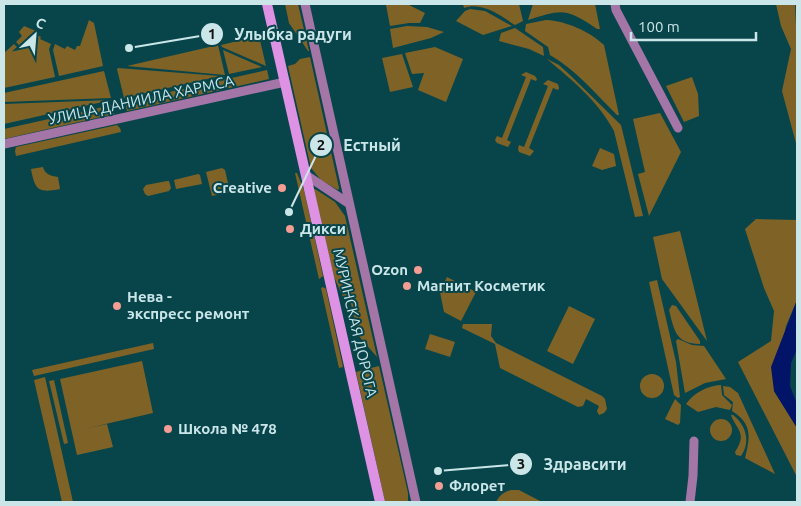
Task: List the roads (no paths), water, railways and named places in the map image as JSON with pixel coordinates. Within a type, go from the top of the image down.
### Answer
[{"type":"street","name":"МУРИНСКАЯ ДОРОГА","points":[[268,4],[380,502]]},
{"type":"street","points":[[305,4],[416,502]]},
{"type":"street","points":[[615,4],[616,10],[678,128]]},
{"type":"street","name":"УЛИЦА ДАНИИЛА ХАРМСА","points":[[4,144],[285,82]]},
{"type":"street","points":[[306,175],[348,203]]},
{"type":"street","points":[[690,502],[694,476],[694,441]]},
{"type":"place","name":"Улыбка радуги","points":[[129,48]]},
{"type":"place","name":"Creative","points":[[282,188]]},
{"type":"place","name":"Естный","points":[[289,212]]},
{"type":"place","name":"Дикси","points":[[290,229]]},
{"type":"place","name":"Ozon","points":[[418,270]]},
{"type":"place","name":"Магнит Косметик","points":[[407,286]]},
{"type":"place","name":"Нева - экспресс ремонт","points":[[117,306]]},
{"type":"place","name":"Школа № 478","points":[[168,429]]},
{"type":"place","name":"Здравсити","points":[[438,471]]},
{"type":"place","name":"Флорет","points":[[439,486]]}]
